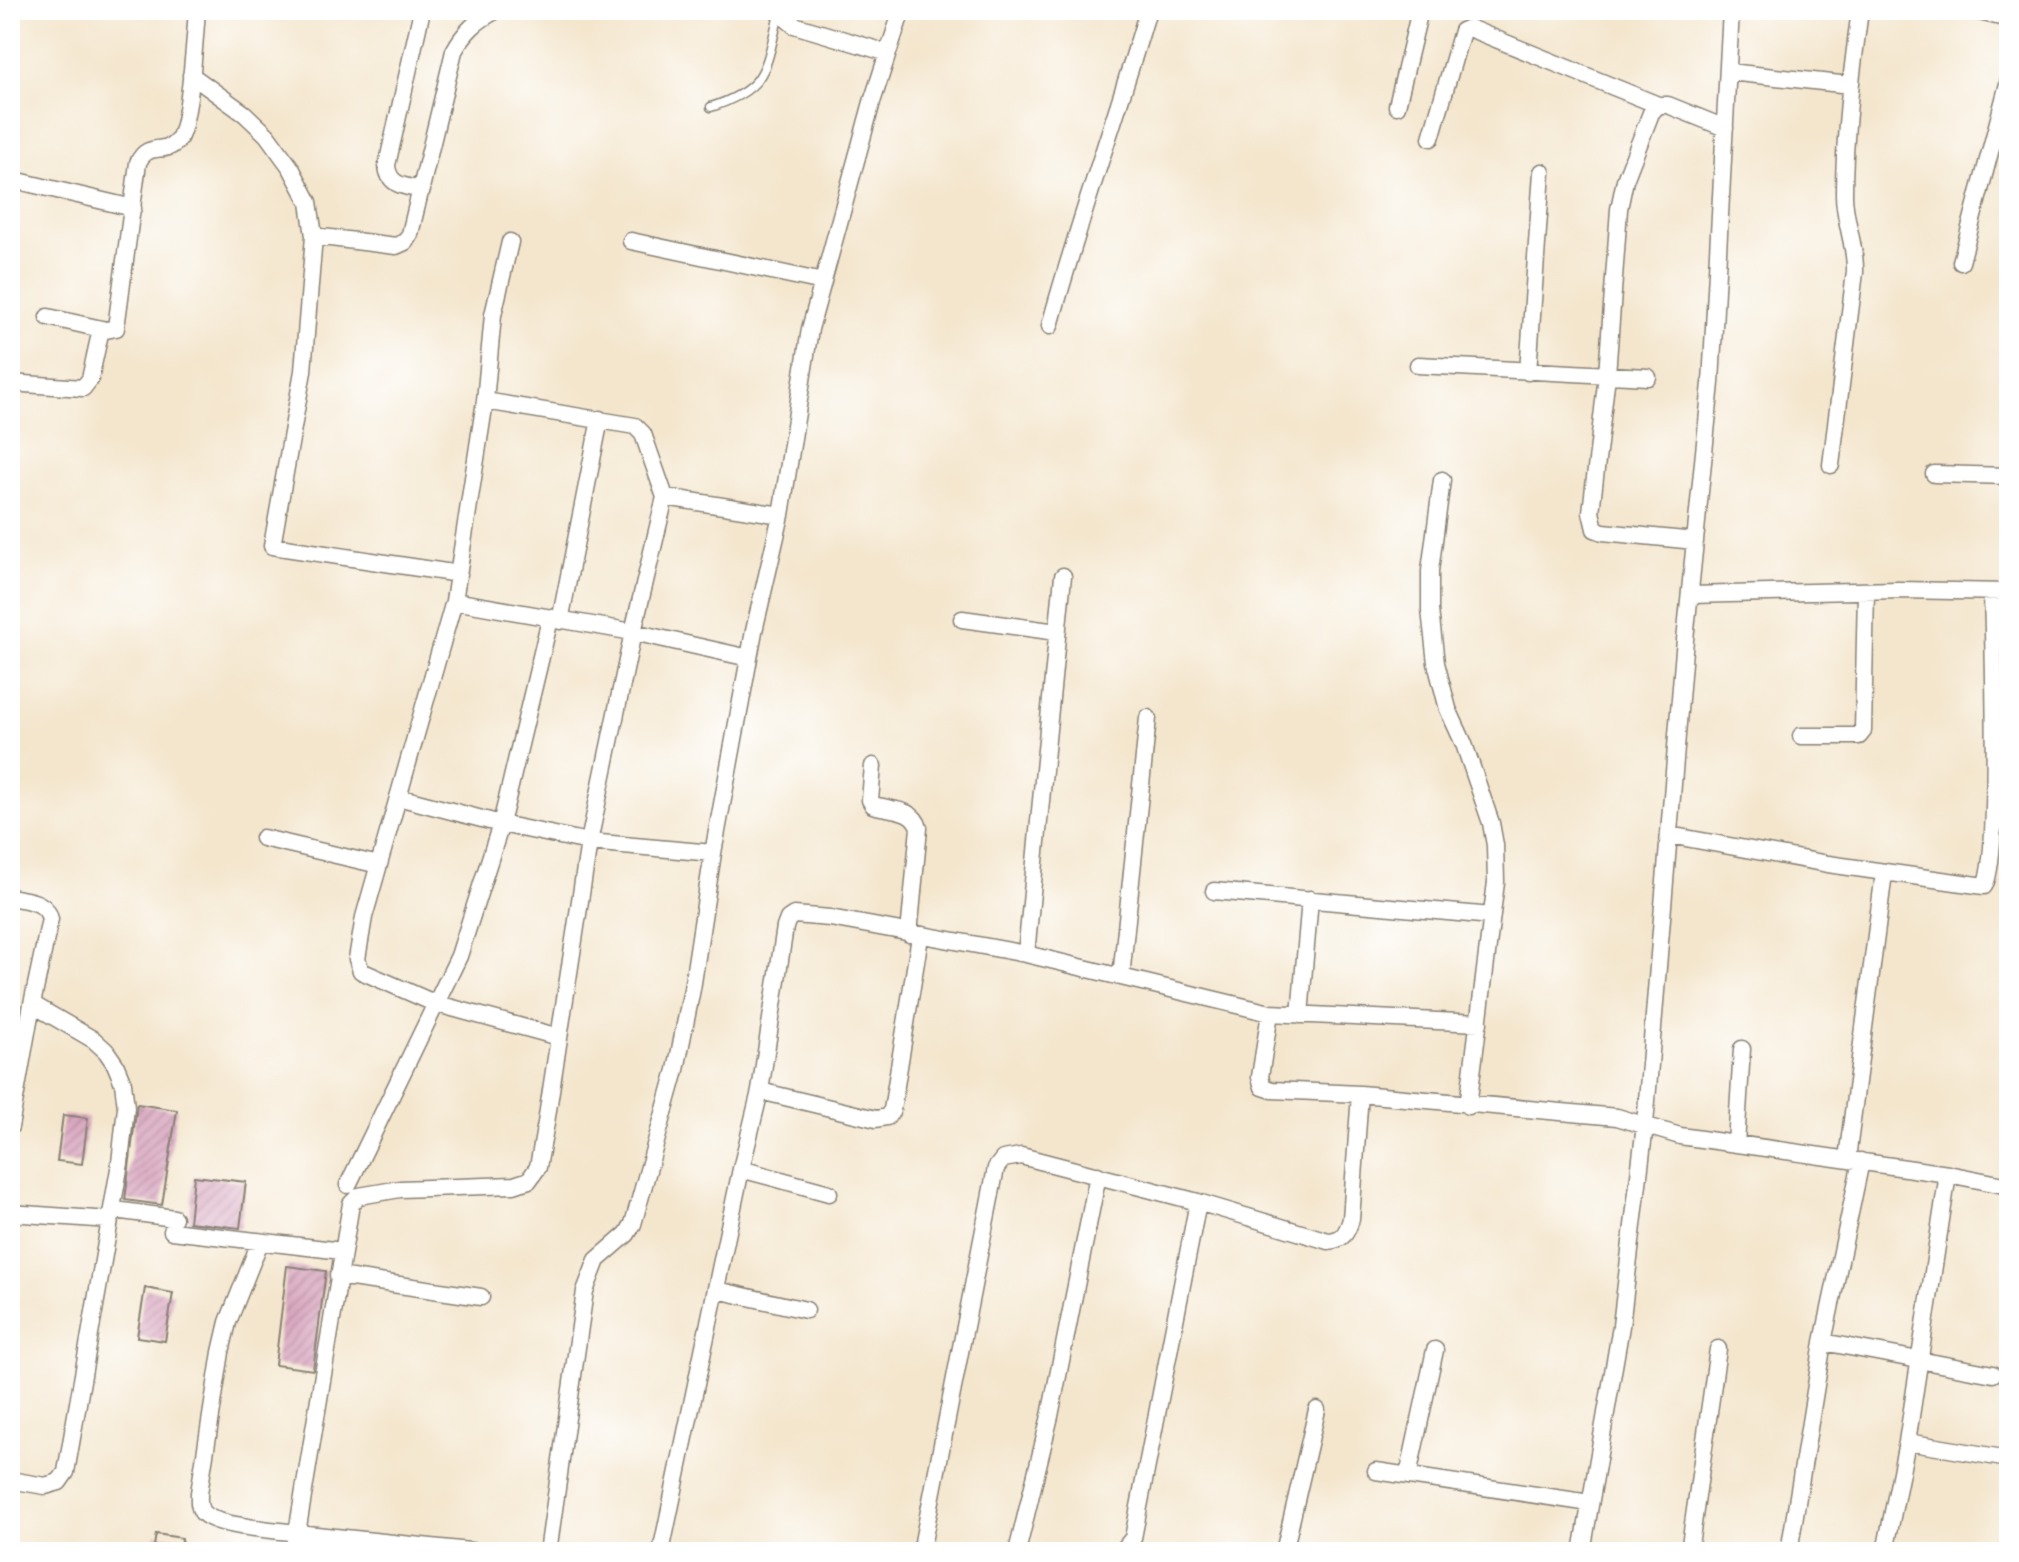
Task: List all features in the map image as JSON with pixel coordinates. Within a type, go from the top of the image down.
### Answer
[{"type":"street","points":[[48,317],[101,329],[112,330],[118,324],[138,163],[142,153],[172,145],[183,128],[197,10]]},
{"type":"street","points":[[422,10],[387,165],[390,179],[397,185],[422,190]]},
{"type":"street","points":[[314,236],[396,246],[405,242],[422,190],[454,51],[464,33],[481,18],[497,10]]},
{"type":"street","points":[[548,1552],[585,1291],[597,1260],[627,1234],[633,1224],[676,1070],[749,658],[781,515],[810,329],[902,10]]},
{"type":"street","points":[[1050,326],[1069,254],[1121,102],[1148,10]]},
{"type":"street","points":[[1397,106],[1420,10]]},
{"type":"street","points":[[1582,1552],[1621,1326],[1645,1125],[1711,383],[1731,10]]},
{"type":"street","points":[[1831,465],[1855,258],[1845,212],[1850,85],[1860,10]]},
{"type":"street","points":[[1971,10],[2009,19]]},
{"type":"street","points":[[778,12],[794,25],[888,53]]},
{"type":"street","points":[[1431,138],[1462,31],[1469,28],[1658,105],[1668,105],[1725,128]]},
{"type":"street","points":[[1729,72],[1850,85]]},
{"type":"street","points":[[191,75],[245,114],[267,135],[291,168],[309,202],[314,236],[303,371],[272,546],[459,574]]},
{"type":"street","points":[[1961,262],[2009,80]]},
{"type":"street","points":[[1658,105],[1651,113],[1625,180],[1619,209],[1607,375],[1591,512],[1595,529],[1695,541]]},
{"type":"street","points":[[1528,372],[1542,172]]},
{"type":"street","points":[[10,179],[133,208]]},
{"type":"street","points":[[631,241],[823,282]]},
{"type":"street","points":[[510,242],[493,315],[485,401],[454,601],[379,865],[358,944],[357,959],[361,971],[434,1003],[559,1037]]},
{"type":"street","points":[[10,383],[83,388],[90,379],[101,329]]},
{"type":"street","points":[[1418,365],[1648,377]]},
{"type":"street","points":[[292,1552],[351,1204],[359,1196],[400,1189],[514,1185],[529,1180],[538,1167],[589,842],[665,497],[643,434],[635,426],[485,401]]},
{"type":"street","points":[[348,1185],[459,956],[501,824],[555,620],[600,419]]},
{"type":"street","points":[[1934,474],[2009,476]]},
{"type":"street","points":[[1442,480],[1430,571],[1430,610],[1436,663],[1448,709],[1464,744],[1491,823],[1495,845],[1496,882],[1468,1106]]},
{"type":"street","points":[[665,497],[781,515]]},
{"type":"street","points":[[1026,954],[1063,576]]},
{"type":"street","points":[[1801,736],[1848,738],[1859,736],[1863,731],[1866,591]]},
{"type":"street","points":[[1669,835],[1968,886],[1984,886],[1989,878],[1993,837],[2001,592],[1690,595]]},
{"type":"street","points":[[454,601],[633,632],[749,658]]},
{"type":"street","points":[[962,619],[1057,632]]},
{"type":"street","points":[[1121,977],[1148,718]]},
{"type":"street","points":[[760,1091],[876,1119],[887,1117],[892,1110],[914,935],[919,828],[917,819],[910,813],[873,805],[870,800],[873,766]]},
{"type":"street","points":[[398,797],[501,824],[589,842],[713,853]]},
{"type":"street","points":[[263,838],[379,865]]},
{"type":"street","points":[[1789,1552],[1854,1160],[1884,873]]},
{"type":"street","points":[[1214,891],[1492,916]]},
{"type":"street","points":[[10,897],[42,905],[48,910],[50,919],[10,1127]]},
{"type":"street","points":[[1300,1015],[1310,899]]},
{"type":"street","points":[[661,1552],[760,1091],[788,919],[803,914],[1026,954],[1270,1013],[1479,1023]]},
{"type":"street","points":[[10,1480],[45,1486],[59,1482],[66,1472],[110,1220],[126,1107],[123,1083],[115,1064],[94,1040],[32,1004]]},
{"type":"street","points":[[1270,1013],[1260,1077],[1263,1087],[1272,1090],[1360,1094],[1617,1117],[1680,1136],[1948,1174],[2009,1186]]},
{"type":"street","points":[[1736,1144],[1742,1049]]},
{"type":"street","points":[[921,1552],[996,1168],[1003,1159],[1021,1156],[1198,1202],[1328,1241],[1338,1240],[1348,1232],[1351,1219],[1360,1094]]},
{"type":"street","points":[[741,1169],[829,1193]]},
{"type":"street","points":[[1885,1552],[1907,1442],[1948,1174]]},
{"type":"street","points":[[1017,1552],[1050,1416],[1098,1175]]},
{"type":"street","points":[[1117,1552],[1133,1538],[1198,1202]]},
{"type":"street","points":[[110,1220],[115,1210],[260,1242],[342,1251]]},
{"type":"street","points":[[10,1213],[110,1220]]},
{"type":"street","points":[[260,1242],[228,1322],[221,1352],[199,1493],[199,1506],[204,1515],[217,1521],[297,1533],[479,1552]]},
{"type":"street","points":[[338,1276],[481,1297]]},
{"type":"street","points":[[717,1290],[806,1310]]},
{"type":"street","points":[[1823,1342],[1993,1374]]},
{"type":"street","points":[[1689,1552],[1718,1349]]},
{"type":"street","points":[[1408,1476],[1435,1350]]},
{"type":"street","points":[[1284,1552],[1317,1410]]},
{"type":"street","points":[[1907,1442],[2009,1459]]},
{"type":"street","points":[[1376,1471],[1590,1503]]},
{"type":"lane","points":[[711,107],[736,98],[754,86],[764,73],[778,12]]},
{"type":"building","points":[[137,1104],[177,1110],[162,1205],[125,1200]]},
{"type":"building","points":[[63,1115],[88,1118],[82,1164],[57,1161]]},
{"type":"building","points":[[194,1176],[246,1182],[240,1228],[189,1222]]},
{"type":"building","points":[[287,1266],[326,1271],[313,1370],[275,1365]]},
{"type":"building","points":[[145,1288],[173,1293],[165,1341],[137,1337]]},
{"type":"building","points":[[156,1534],[182,1538],[180,1552],[153,1552]]}]
